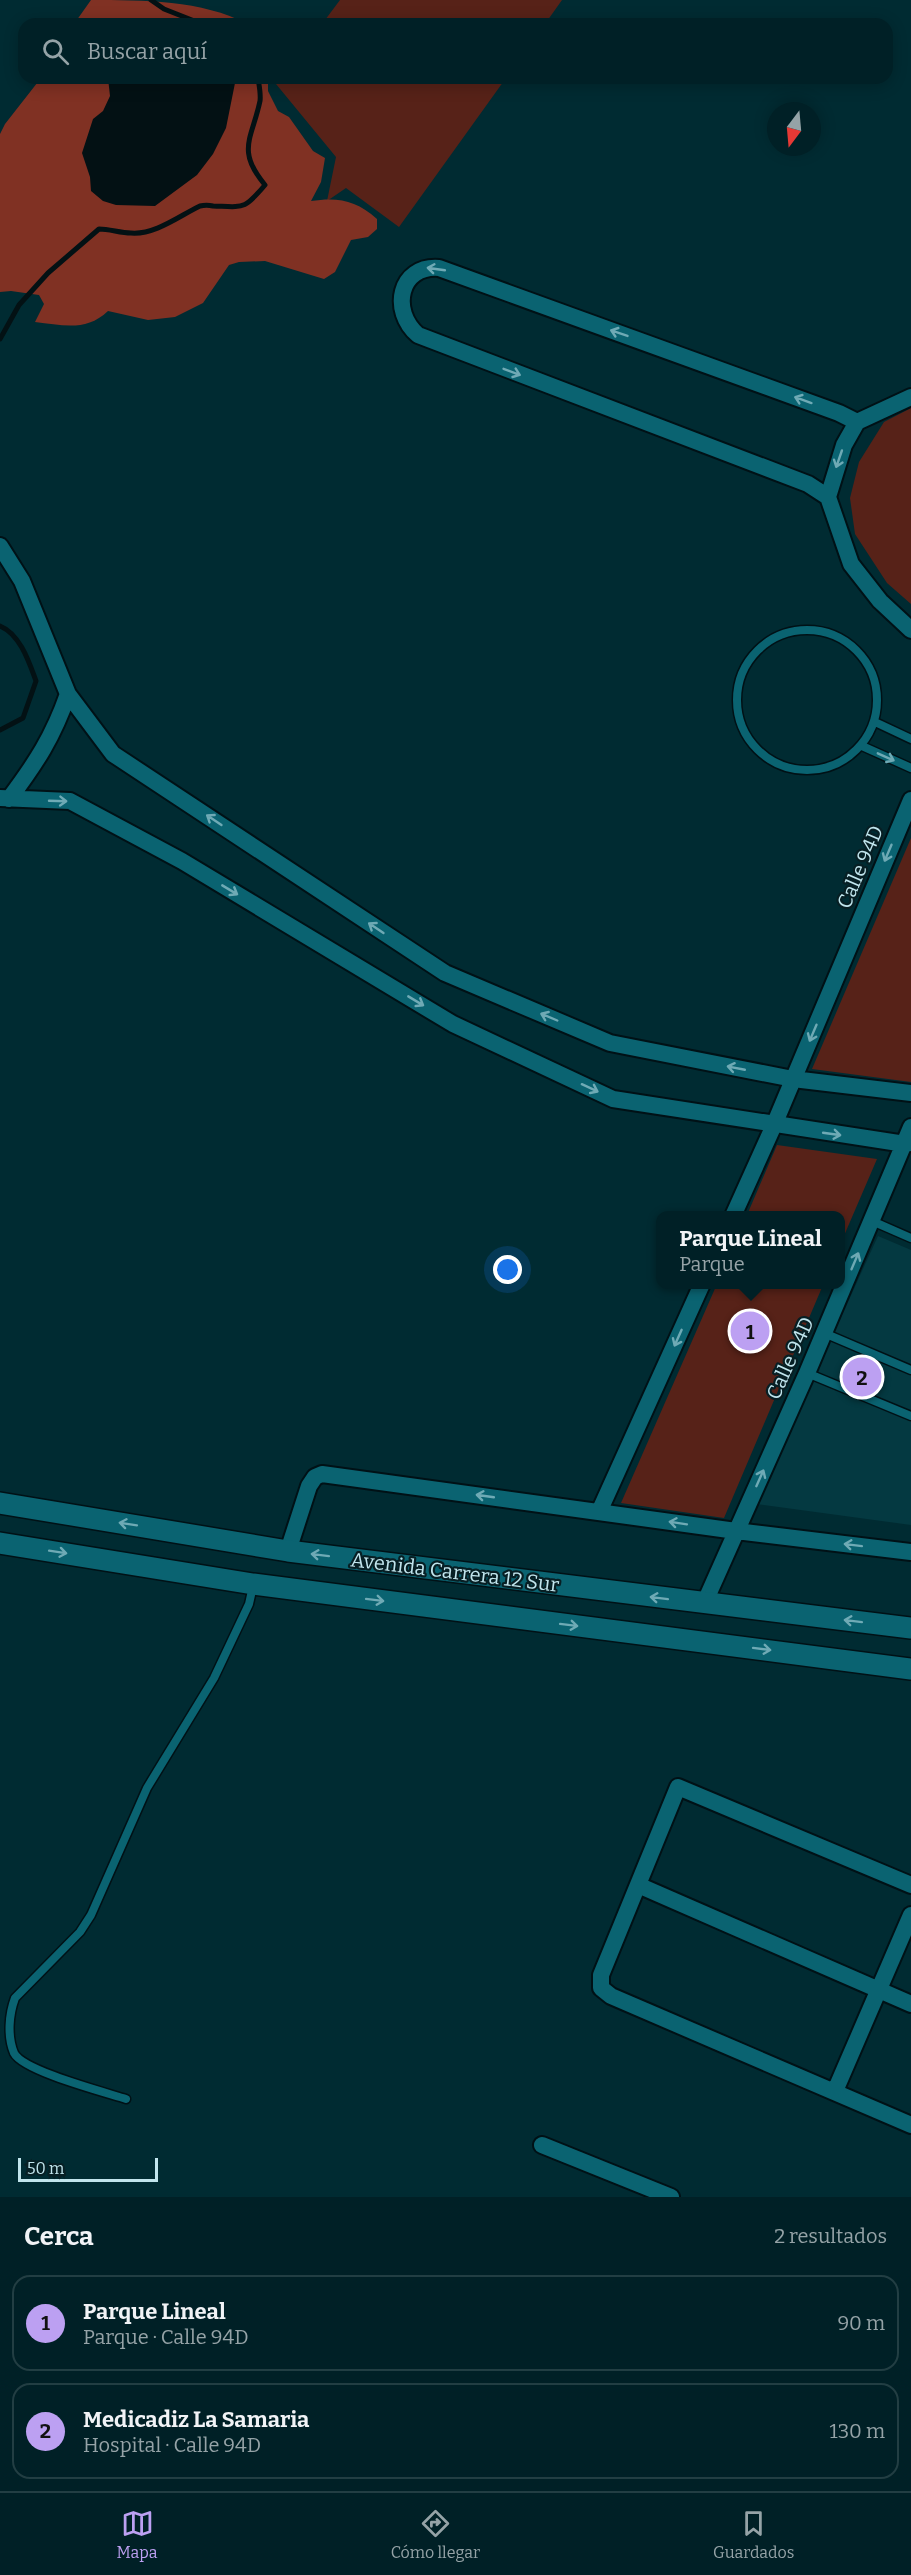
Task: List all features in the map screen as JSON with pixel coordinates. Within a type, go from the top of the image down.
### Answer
[{"type":"street","points":[[828,497],[807,484],[418,335],[407,326],[402,312],[401,297],[405,285],[417,272],[427,267],[439,268],[839,413],[857,422]]},
{"type":"street","points":[[911,397],[857,422],[844,445],[828,497],[851,564],[880,602],[911,630]]},
{"type":"street","points":[[0,546],[22,581],[68,694],[113,753],[445,973],[610,1043],[793,1079],[911,1093]]},
{"type":"street","points":[[4,798],[35,765],[57,728],[68,694]]},
{"type":"street","points":[[4,798],[70,801],[182,861],[453,1024],[613,1099],[908,1144]]},
{"type":"street","name":"Calle 94D","points":[[735,1211],[774,1125],[911,800]]},
{"type":"street","name":"Calle 94D","points":[[845,1284],[908,1144],[911,1127]]},
{"type":"street","points":[[599,1512],[700,1289]]},
{"type":"street","name":"Calle 94D","points":[[704,1604],[843,1289]]},
{"type":"street","points":[[288,1551],[309,1486],[315,1477],[322,1474],[736,1531],[911,1552]]},
{"type":"street","name":"Avenida Carrera 12 Sur","points":[[0,1503],[288,1551],[911,1628]]},
{"type":"street","name":"Avenida Carrera 12 Sur","points":[[0,1543],[253,1584],[911,1669]]},
{"type":"street","points":[[911,1885],[678,1787],[601,1975],[601,1988],[611,1996],[911,2125]]},
{"type":"street","points":[[638,1885],[911,2004]]},
{"type":"street","points":[[834,2091],[911,1915]]},
{"type":"street","points":[[543,2145],[670,2197]]},
{"type":"lane","points":[[791,631],[821,631],[848,643],[869,664],[878,693],[875,722],[862,746],[838,764],[810,771],[780,766],[756,749],[740,724],[736,694],[745,666],[764,644],[791,631]]},
{"type":"lane","points":[[875,722],[911,739]]},
{"type":"lane","points":[[862,746],[911,768]]},
{"type":"lane","points":[[872,1221],[911,1238]]},
{"type":"lane","points":[[824,1333],[911,1370]]},
{"type":"lane","points":[[807,1373],[911,1416]]},
{"type":"lane","points":[[126,2099],[31,2068],[15,2054],[10,2032],[10,2011],[15,1998],[80,1932],[91,1915],[147,1788],[214,1678],[249,1604],[253,1584]]},
{"type":"shaded area","points":[[91,0],[131,0],[192,6],[234,18],[78,18]]},
{"type":"shaded area","points":[[340,0],[562,0],[549,18],[326,18]]},
{"type":"shaded area","points":[[36,84],[268,84],[268,91],[278,111],[289,117],[313,151],[325,158],[321,182],[311,201],[330,199],[354,204],[377,219],[377,229],[368,237],[351,240],[335,272],[324,279],[265,261],[239,262],[229,265],[203,303],[175,317],[148,320],[108,311],[91,322],[74,326],[35,322],[44,304],[39,295],[11,291],[0,292],[0,134],[5,124]]},
{"type":"shaded area","points":[[109,84],[235,84],[226,128],[213,154],[197,175],[155,206],[116,205],[103,201],[91,191],[90,177],[82,153],[93,119],[103,111],[110,96]]},
{"type":"shaded area","points":[[276,84],[502,84],[399,227],[346,188],[327,201],[336,157]]},
{"type":"shaded area","points":[[911,408],[911,604],[887,583],[855,534],[850,498],[859,462],[884,422]]},
{"type":"shaded area","points":[[911,838],[911,1082],[812,1069]]},
{"type":"shaded area","points":[[777,1145],[877,1159],[845,1233],[845,1211],[749,1211]]},
{"type":"shaded area","points":[[878,1236],[911,1250],[911,1525],[756,1504]]},
{"type":"shaded area","points":[[715,1289],[821,1289],[724,1518],[621,1503]]},
{"type":"waterway","points":[[151,0],[164,9],[187,18]]},
{"type":"waterway","points":[[0,339],[19,305],[48,273],[99,229],[140,233],[167,224],[200,206],[238,206],[252,199],[265,185],[256,173],[249,153],[250,135],[260,101],[259,84]]},
{"type":"waterway","points":[[0,626],[13,635],[18,642],[27,657],[36,681],[23,718],[0,730]]},
{"type":"place","name":"Parque Lineal","points":[[750,1331]]},
{"type":"place","name":"Medicadiz La Samaria","points":[[862,1377]]}]
